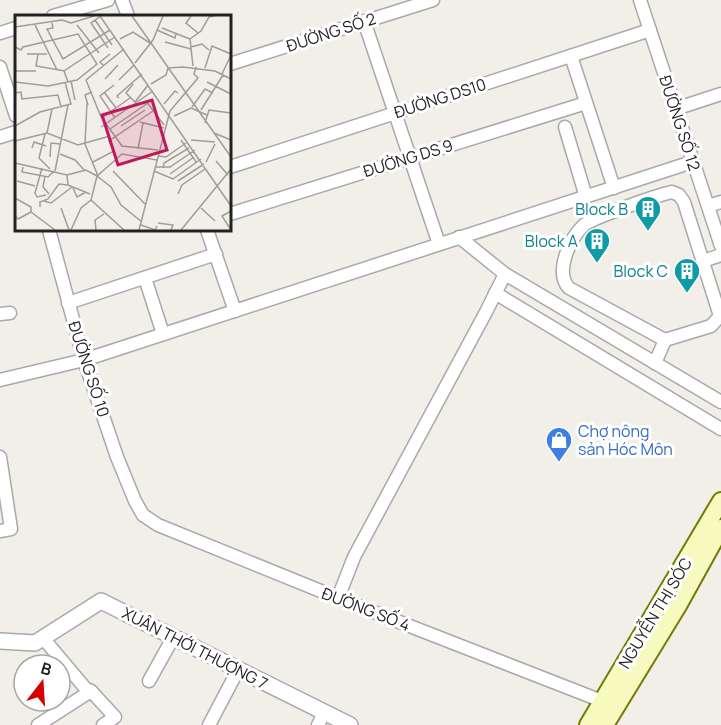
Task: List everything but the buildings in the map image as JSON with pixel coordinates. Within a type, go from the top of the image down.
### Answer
[{"type":"main road","name":"NGUYỄN THỊ SÓC","points":[[588,725],[721,501]]},
{"type":"main road","name":"NGUYỄN THỊ SÓC","points":[[605,725],[679,604],[721,528]]},
{"type":"street","points":[[56,15],[108,0]]},
{"type":"street","points":[[122,0],[128,15]]},
{"type":"street","name":"ĐƯỜNG SỐ 2","points":[[231,64],[433,0]]},
{"type":"street","name":"ĐƯỜNG SỐ 12","points":[[640,0],[721,246]]},
{"type":"street","points":[[364,21],[439,244]]},
{"type":"street","points":[[0,33],[15,28]]},
{"type":"street","name":"ĐƯỜNG DS10","points":[[231,167],[650,30]]},
{"type":"street","points":[[571,56],[614,188]]},
{"type":"street","points":[[0,67],[15,113]]},
{"type":"street","points":[[675,109],[721,94]]},
{"type":"street","name":"ĐƯỜNG DS 9","points":[[231,214],[586,103]]},
{"type":"street","points":[[565,127],[586,197]]},
{"type":"street","points":[[0,137],[15,132]]},
{"type":"street","points":[[0,380],[84,360],[692,162]]},
{"type":"street","points":[[668,192],[676,193],[682,198],[720,313],[719,318],[711,326],[665,340],[578,293],[566,285],[563,270],[570,248],[584,225],[668,192]]},
{"type":"street","points":[[708,206],[721,202]]},
{"type":"street","name":"ĐƯỜNG SỐ 10","points":[[49,231],[84,360],[117,457],[138,506]]},
{"type":"street","points":[[207,231],[235,310]]},
{"type":"street","points":[[459,237],[505,274],[721,402]]},
{"type":"street","points":[[68,303],[216,254]]},
{"type":"street","points":[[703,261],[721,255]]},
{"type":"street","points":[[338,598],[354,556],[505,274]]},
{"type":"street","points":[[145,278],[163,334]]},
{"type":"street","points":[[495,293],[721,429]]},
{"type":"street","points":[[568,312],[578,293]]},
{"type":"street","points":[[655,363],[665,340]]},
{"type":"street","points":[[608,361],[617,341]]},
{"type":"street","points":[[0,457],[11,529],[0,531]]},
{"type":"street","name":"ĐƯỜNG SỐ 4","points":[[138,506],[143,515],[158,525],[602,701]]},
{"type":"street","name":"XUÂN THỚI THƯỢNG 7","points":[[43,638],[102,601],[238,670],[321,719],[350,725]]},
{"type":"street","points":[[149,681],[174,636]]},
{"type":"street","points":[[0,641],[35,643],[43,638],[86,689],[91,691],[115,717],[103,725]]},
{"type":"street","points":[[209,725],[238,670]]},
{"type":"street","points":[[38,725],[91,691]]},
{"type":"place","name":"Block B","points":[[648,232]]},
{"type":"place","name":"Block A","points":[[597,264]]},
{"type":"place","name":"Block C","points":[[687,294]]},
{"type":"place","name":"Chợ nông sản Hóc Môn","points":[[559,463]]}]
